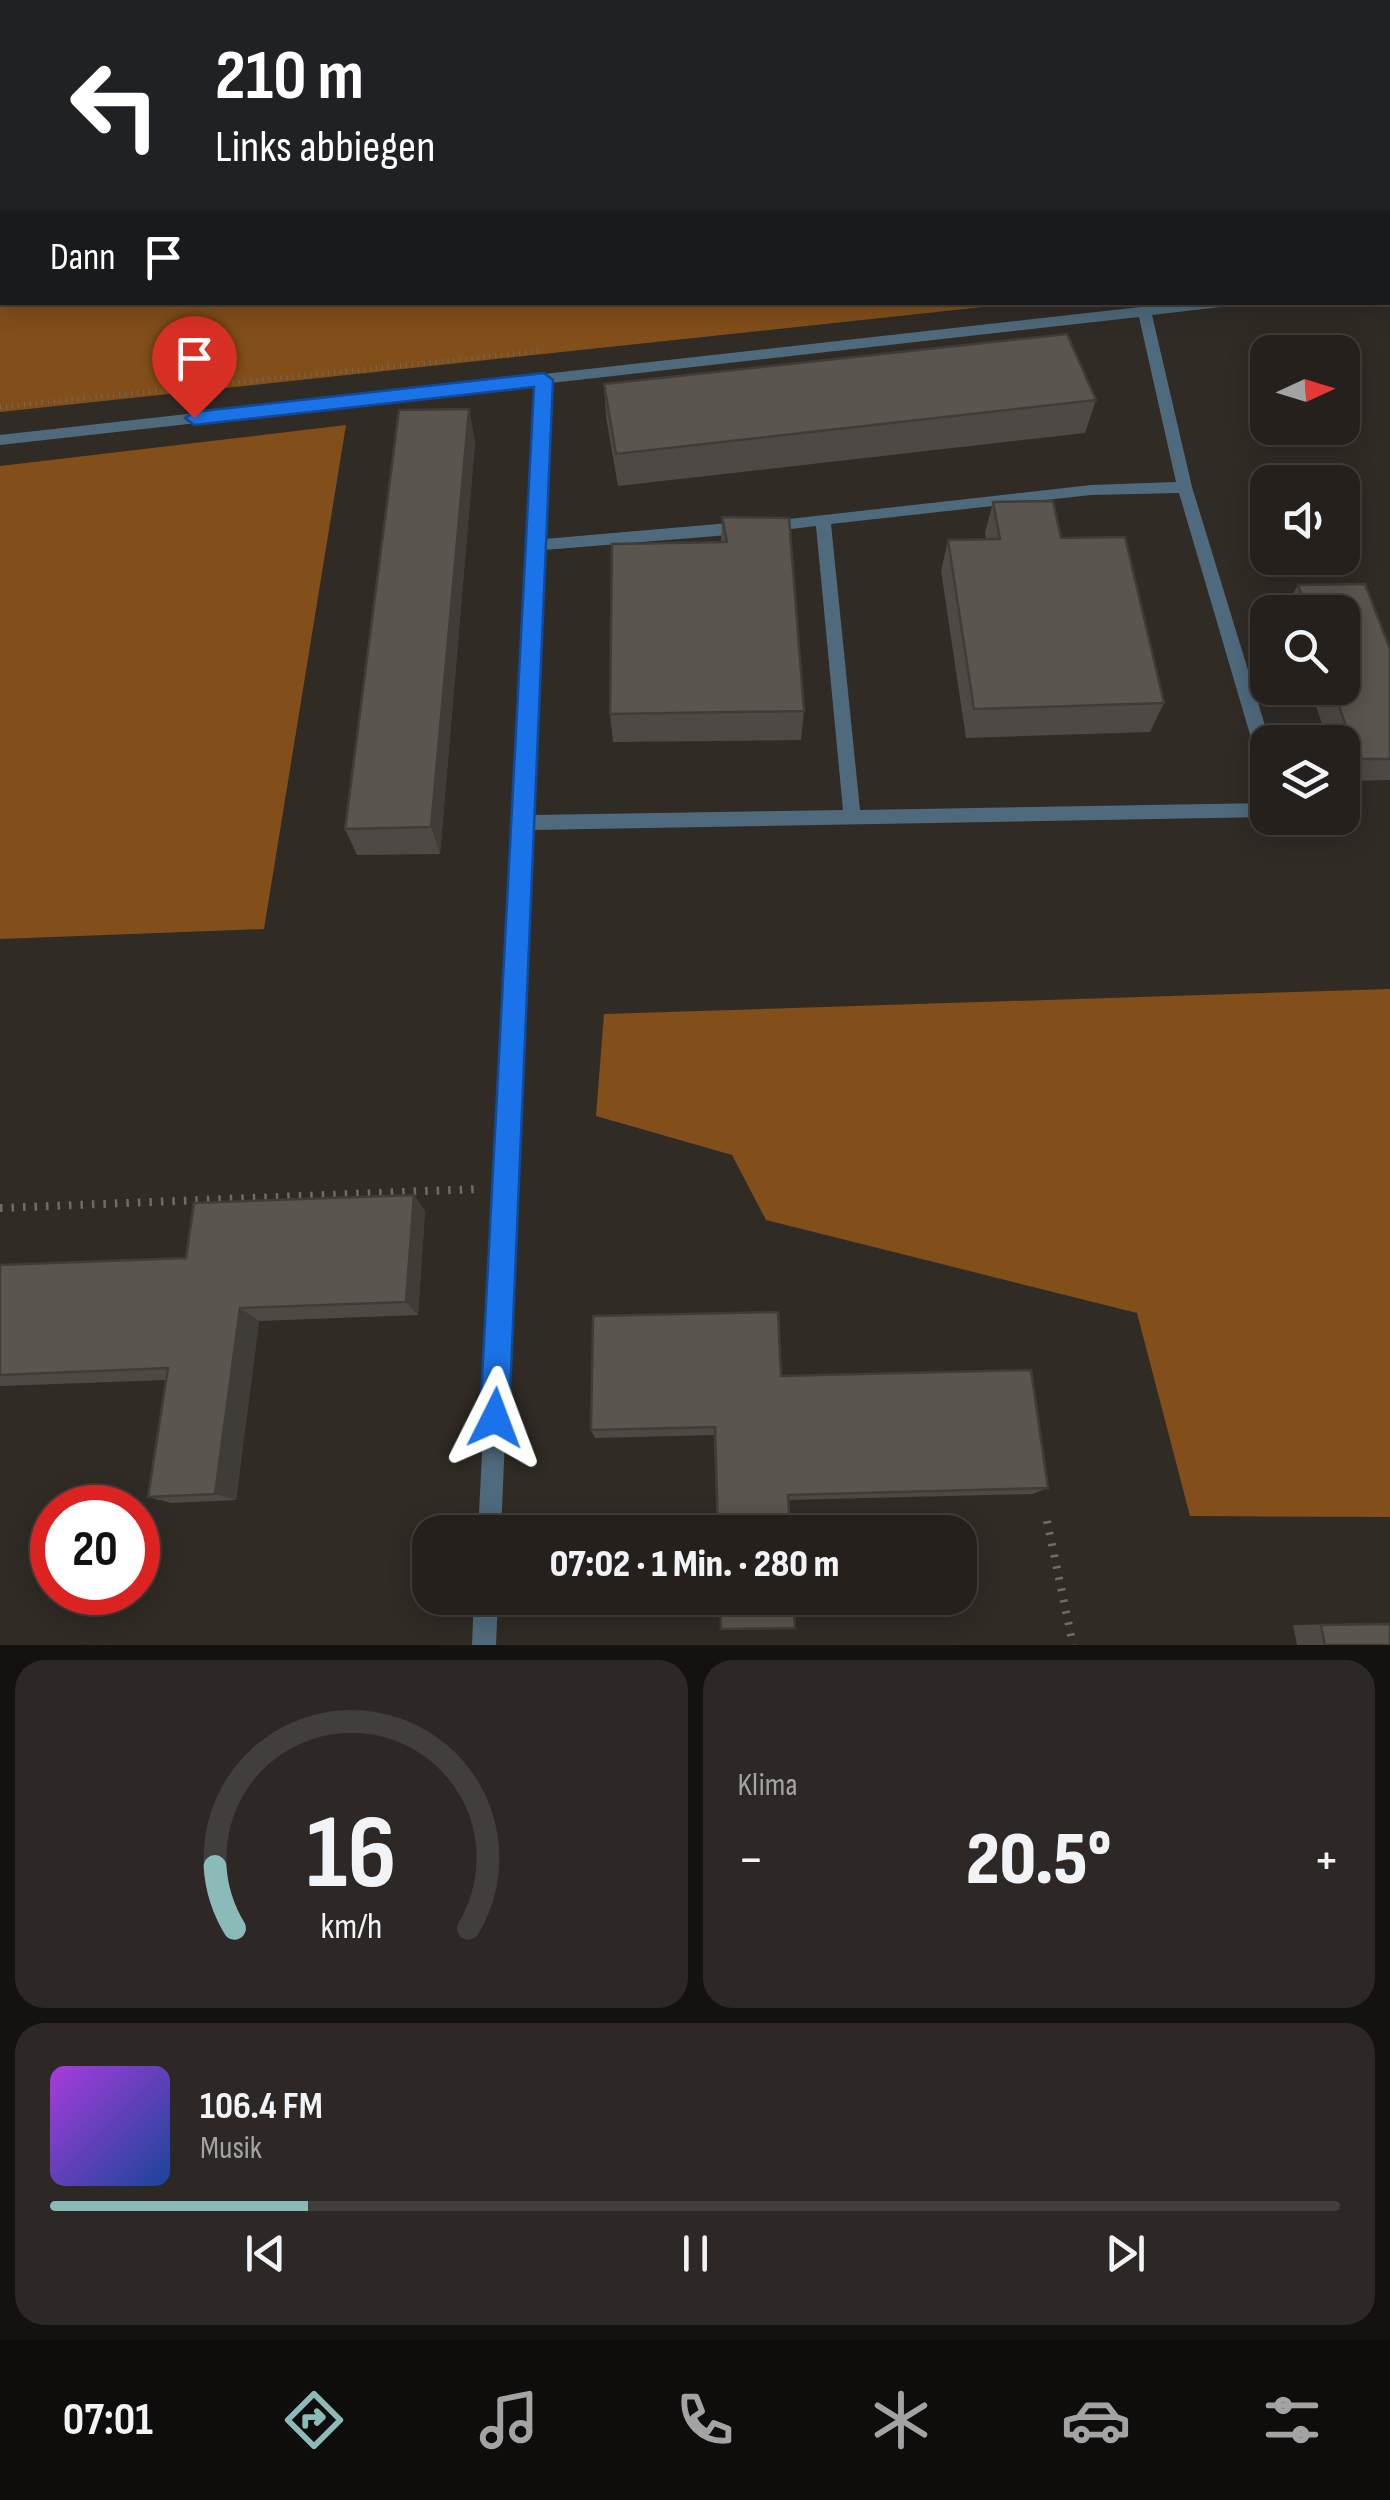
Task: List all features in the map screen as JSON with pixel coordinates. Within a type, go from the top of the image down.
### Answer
[{"type":"lane","points":[[0,440],[1206,305]]},
{"type":"lane","points":[[1145,313],[1184,487],[1256,725]]},
{"type":"lane","points":[[491,1515],[544,380]]},
{"type":"lane","points":[[536,546],[1091,490],[1184,487]]},
{"type":"lane","points":[[823,520],[852,817]]},
{"type":"lane","points":[[523,823],[1250,810]]},
{"type":"lane","points":[[484,1645],[485,1615]]},
{"type":"path","points":[[0,407],[550,350]]},
{"type":"path","points":[[0,1208],[506,1188]]},
{"type":"path","points":[[1047,1521],[1073,1645]]},
{"type":"shaded area","points":[[0,305],[1002,305],[0,412]]},
{"type":"shaded area","points":[[346,425],[264,929],[0,939],[0,466]]},
{"type":"shaded area","points":[[1390,989],[1390,1517],[1190,1516],[1137,1313],[766,1220],[732,1155],[596,1116],[604,1014]]},
{"type":"building","points":[[1067,334],[1096,400],[616,454],[604,384]]},
{"type":"building","points":[[469,409],[431,827],[345,829],[399,410]]},
{"type":"building","points":[[1053,501],[1061,538],[1125,537],[1164,703],[974,709],[948,540],[1000,539],[993,502]]},
{"type":"building","points":[[722,517],[789,518],[804,711],[610,714],[612,544],[727,542]]},
{"type":"building","points":[[1365,584],[1390,649],[1390,759],[1360,759],[1360,725],[1346,725],[1339,705],[1360,705],[1360,595],[1301,595],[1298,585]]},
{"type":"building","points":[[414,1195],[406,1302],[240,1308],[215,1494],[160,1496],[160,1485],[150,1485],[168,1368],[0,1375],[0,1265],[186,1258],[194,1203]]},
{"type":"building","points":[[778,1312],[781,1376],[1031,1370],[1048,1488],[788,1495],[789,1515],[718,1515],[715,1427],[591,1430],[593,1316]]},
{"type":"building","points":[[721,1615],[794,1615],[795,1628],[721,1629]]},
{"type":"building","points":[[1390,1624],[1390,1645],[1325,1645],[1321,1625]]},
{"type":"route","points":[[194,418],[544,380],[495,1418]]}]
